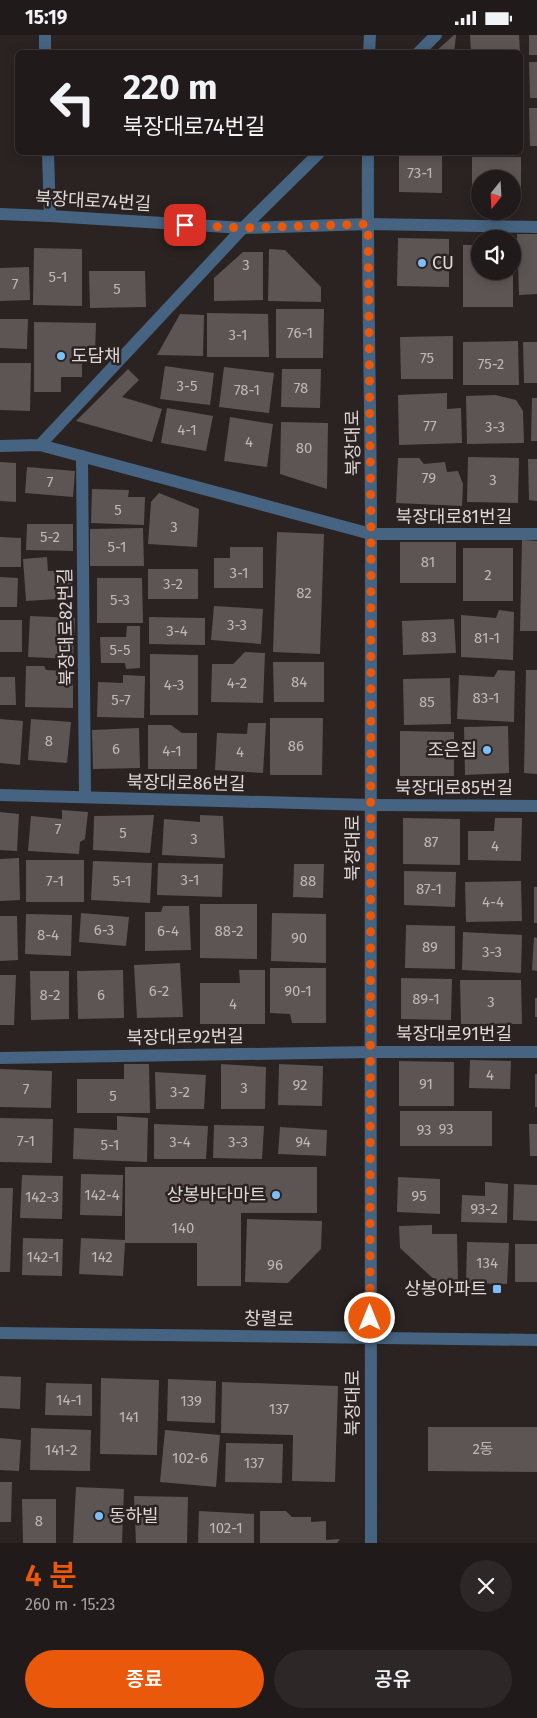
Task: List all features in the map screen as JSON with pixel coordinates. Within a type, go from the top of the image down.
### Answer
[{"type":"street","points":[[45,35],[46,50]]},
{"type":"street","points":[[370,35],[370,50]]},
{"type":"street","points":[[421,50],[436,35]]},
{"type":"street","points":[[48,155],[50,216]]},
{"type":"street","points":[[40,445],[243,228],[316,155]]},
{"type":"street","name":"북장대로","points":[[368,155],[371,534],[371,1543]]},
{"type":"street","name":"북장대로74번길","points":[[0,214],[243,228],[368,224],[537,227]]},
{"type":"street","points":[[0,446],[40,445],[371,534]]},
{"type":"street","name":"북장대로82번길","points":[[82,456],[86,797]]},
{"type":"street","name":"북장대로81번길","points":[[371,534],[537,535]]},
{"type":"street","name":"북장대로86번길","points":[[0,795],[371,805]]},
{"type":"street","name":"북장대로85번길","points":[[371,805],[537,806]]},
{"type":"street","name":"북장대로91번길","points":[[370,1052],[537,1052]]},
{"type":"street","name":"북장대로92번길","points":[[0,1058],[370,1052]]},
{"type":"street","name":"창렬로","points":[[0,1333],[537,1340]]},
{"type":"building","points":[[454,35],[456,35],[454,50],[437,50]]},
{"type":"building","points":[[470,35],[519,35],[520,50],[471,50]]},
{"type":"building","points":[[529,35],[537,35],[537,55],[529,55]]},
{"type":"building","points":[[529,62],[537,62],[537,98],[530,98]]},
{"type":"building","points":[[529,108],[537,108],[537,146],[530,146]]},
{"type":"building","points":[[399,155],[442,155],[442,193],[399,192]]},
{"type":"building","points":[[472,157],[521,157],[521,170],[472,170]]},
{"type":"building","points":[[521,234],[537,234],[537,294],[519,295],[519,280],[521,280]]},
{"type":"building","points":[[398,238],[449,239],[449,287],[397,286]]},
{"type":"building","points":[[463,245],[471,245],[471,280],[513,280],[513,307],[463,307]]},
{"type":"building","points":[[34,248],[82,249],[82,306],[33,305]]},
{"type":"building","points":[[269,249],[285,250],[321,287],[321,302],[268,301]]},
{"type":"building","points":[[243,252],[263,252],[263,300],[214,301],[214,278]]},
{"type":"building","points":[[29,267],[30,300],[0,301],[0,268]]},
{"type":"building","points":[[89,271],[145,271],[146,307],[90,308]]},
{"type":"building","points":[[276,309],[324,309],[323,358],[276,358]]},
{"type":"building","points":[[207,313],[268,314],[269,357],[207,357]]},
{"type":"building","points":[[180,314],[204,315],[203,356],[157,355]]},
{"type":"building","points":[[0,319],[28,319],[27,349],[0,348]]},
{"type":"building","name":"도담채","points":[[34,322],[96,323],[95,353],[82,358],[82,377],[61,377],[61,392],[34,392]]},
{"type":"building","points":[[453,336],[453,379],[401,379],[400,337]]},
{"type":"building","points":[[518,341],[519,385],[463,385],[463,342]]},
{"type":"building","points":[[523,342],[537,342],[537,383],[524,383]]},
{"type":"building","points":[[0,363],[31,363],[30,411],[0,410]]},
{"type":"building","points":[[165,366],[214,373],[210,405],[160,399]]},
{"type":"building","points":[[224,367],[274,373],[269,413],[219,407]]},
{"type":"building","points":[[128,369],[139,380],[122,397],[162,409],[152,442],[76,421]]},
{"type":"building","points":[[282,369],[321,369],[320,408],[281,407]]},
{"type":"building","points":[[447,393],[447,409],[461,408],[462,443],[399,445],[398,395]]},
{"type":"building","points":[[495,395],[516,400],[523,411],[524,443],[467,444],[466,396]]},
{"type":"building","points":[[532,398],[537,398],[537,441],[531,441]]},
{"type":"building","points":[[167,408],[213,416],[206,451],[161,443]]},
{"type":"building","points":[[230,417],[273,424],[267,467],[224,461]]},
{"type":"building","points":[[281,422],[328,423],[327,489],[280,474]]},
{"type":"building","points":[[468,457],[519,458],[518,503],[467,502]]},
{"type":"building","points":[[398,458],[419,458],[424,464],[445,462],[447,472],[458,471],[463,484],[462,506],[396,503]]},
{"type":"building","points":[[528,459],[537,459],[537,501],[529,500]]},
{"type":"building","points":[[0,462],[16,463],[16,502],[0,501]]},
{"type":"building","points":[[27,467],[75,471],[73,497],[25,493]]},
{"type":"building","points":[[92,489],[129,490],[128,497],[145,497],[144,525],[91,523]]},
{"type":"building","points":[[159,493],[199,509],[197,547],[148,544],[151,502]]},
{"type":"building","points":[[27,524],[73,524],[73,551],[26,550]]},
{"type":"building","points":[[143,528],[144,566],[90,566],[90,529]]},
{"type":"building","points":[[277,532],[324,534],[320,654],[273,652]]},
{"type":"building","points":[[0,537],[21,538],[21,567],[0,567]]},
{"type":"building","points":[[522,540],[537,541],[537,631],[520,631]]},
{"type":"building","points":[[400,542],[456,542],[456,583],[400,583]]},
{"type":"building","points":[[230,547],[263,547],[263,588],[214,588],[214,558],[230,558]]},
{"type":"building","points":[[463,548],[513,548],[513,601],[463,601]]},
{"type":"building","points":[[47,557],[48,571],[72,570],[73,598],[26,601],[23,559]]},
{"type":"building","points":[[148,569],[198,569],[198,599],[148,599]]},
{"type":"building","points":[[0,577],[18,578],[17,607],[0,607]]},
{"type":"building","points":[[97,578],[142,578],[143,623],[97,623]]},
{"type":"building","points":[[214,606],[263,609],[261,644],[211,640]]},
{"type":"building","points":[[499,610],[514,612],[513,660],[461,657],[461,615],[496,618]]},
{"type":"building","points":[[30,616],[75,618],[73,659],[28,657]]},
{"type":"building","points":[[149,617],[205,618],[205,645],[149,644]]},
{"type":"building","points":[[454,619],[456,653],[403,655],[402,621]]},
{"type":"building","points":[[0,620],[22,620],[22,652],[0,652]]},
{"type":"building","points":[[127,626],[140,626],[140,668],[126,669],[125,663],[101,663],[100,637],[126,637]]},
{"type":"building","points":[[245,652],[265,653],[263,703],[211,702],[212,664],[233,664]]},
{"type":"building","points":[[150,654],[198,655],[198,715],[150,715]]},
{"type":"building","points":[[273,662],[324,662],[324,702],[274,702]]},
{"type":"building","points":[[26,666],[44,666],[46,670],[64,671],[63,678],[73,678],[73,708],[25,707]]},
{"type":"building","points":[[498,670],[515,671],[514,722],[457,719],[459,675],[494,677]]},
{"type":"building","points":[[526,670],[537,670],[537,774],[524,773]]},
{"type":"building","points":[[123,675],[145,676],[144,718],[97,717],[98,682],[123,683]]},
{"type":"building","points":[[0,677],[15,677],[16,705],[0,705]]},
{"type":"building","points":[[450,678],[451,724],[404,725],[403,679]]},
{"type":"building","points":[[270,718],[323,718],[322,775],[270,775]]},
{"type":"building","points":[[0,719],[23,721],[20,765],[0,763]]},
{"type":"building","points":[[31,719],[71,722],[67,763],[28,760]]},
{"type":"building","points":[[248,723],[266,723],[263,773],[215,770],[217,733],[247,734]]},
{"type":"building","points":[[148,725],[171,725],[182,733],[197,733],[197,769],[148,769]]},
{"type":"building","name":"조은집","points":[[508,726],[509,773],[465,775],[464,727]]},
{"type":"building","points":[[139,728],[140,768],[93,769],[92,730]]},
{"type":"building","points":[[400,731],[454,732],[454,776],[400,776]]},
{"type":"building","points":[[62,810],[88,812],[85,839],[80,842],[79,854],[28,851],[31,816],[62,819]]},
{"type":"building","points":[[0,812],[19,814],[17,851],[0,850]]},
{"type":"building","points":[[154,815],[150,853],[93,850],[94,816]]},
{"type":"building","points":[[200,815],[223,816],[225,858],[162,855],[164,819],[200,822]]},
{"type":"building","points":[[403,818],[460,819],[460,865],[403,864]]},
{"type":"building","points":[[495,818],[522,818],[521,861],[468,860],[468,831],[494,831]]},
{"type":"building","points":[[19,858],[20,900],[0,901],[0,859]]},
{"type":"building","points":[[26,860],[84,860],[84,902],[26,902]]},
{"type":"building","points":[[93,861],[152,863],[150,903],[91,900]]},
{"type":"building","points":[[158,863],[223,864],[222,897],[157,895]]},
{"type":"building","points":[[294,864],[324,864],[323,898],[293,897]]},
{"type":"building","points":[[404,871],[456,872],[455,907],[404,905]]},
{"type":"building","points":[[521,881],[522,921],[466,922],[465,882]]},
{"type":"building","points":[[534,887],[537,887],[537,923],[534,923]]},
{"type":"building","points":[[200,904],[257,904],[257,959],[200,958]]},
{"type":"building","points":[[163,906],[189,906],[191,950],[145,951],[145,912],[161,912]]},
{"type":"building","points":[[81,913],[129,917],[126,946],[79,942]]},
{"type":"building","points":[[272,913],[326,914],[326,963],[271,961]]},
{"type":"building","points":[[26,914],[72,915],[71,956],[25,954]]},
{"type":"building","points":[[0,916],[17,916],[18,960],[0,961]]},
{"type":"building","points":[[406,925],[455,926],[455,969],[405,968]]},
{"type":"building","points":[[463,932],[522,935],[521,973],[462,970]]},
{"type":"building","points":[[534,937],[537,938],[537,971],[532,970]]},
{"type":"building","points":[[180,963],[183,1017],[137,1018],[134,965]]},
{"type":"building","points":[[270,968],[326,968],[326,1023],[292,1023],[290,1014],[270,1013]]},
{"type":"building","points":[[123,970],[124,1018],[78,1019],[77,971]]},
{"type":"building","points":[[239,970],[265,970],[265,1024],[200,1024],[200,983],[240,983]]},
{"type":"building","points":[[30,971],[69,971],[69,1019],[31,1020]]},
{"type":"building","points":[[0,975],[16,975],[14,1025],[0,1025]]},
{"type":"building","points":[[401,978],[452,979],[451,1020],[401,1019]]},
{"type":"building","points":[[460,980],[521,980],[522,1024],[461,1024]]},
{"type":"building","points":[[535,998],[537,998],[537,1017],[535,1017]]},
{"type":"building","points":[[470,1060],[511,1061],[510,1089],[469,1088]]},
{"type":"building","points":[[399,1061],[454,1062],[454,1106],[399,1106]]},
{"type":"building","points":[[124,1064],[149,1064],[150,1113],[77,1113],[77,1079],[124,1079]]},
{"type":"building","points":[[221,1064],[266,1067],[265,1109],[221,1109]]},
{"type":"building","points":[[279,1064],[323,1066],[322,1106],[278,1105]]},
{"type":"building","points":[[0,1069],[52,1071],[51,1108],[0,1107]]},
{"type":"building","points":[[155,1072],[206,1075],[204,1109],[156,1109]]},
{"type":"building","points":[[535,1074],[537,1074],[537,1107],[535,1107]]},
{"type":"building","points":[[400,1111],[492,1111],[492,1146],[400,1146]]},
{"type":"building","points":[[117,1116],[148,1118],[147,1162],[73,1159],[74,1128],[117,1130]]},
{"type":"building","points":[[0,1118],[53,1119],[52,1163],[0,1162]]},
{"type":"building","points":[[154,1124],[208,1126],[206,1159],[154,1159]]},
{"type":"building","points":[[529,1124],[537,1124],[537,1156],[530,1156]]},
{"type":"building","points":[[214,1125],[264,1126],[262,1159],[213,1158]]},
{"type":"building","points":[[280,1127],[327,1130],[326,1156],[278,1154]]},
{"type":"building","points":[[125,1167],[317,1167],[317,1213],[241,1213],[241,1286],[197,1286],[197,1243],[125,1243],[123,1276],[79,1274],[81,1238],[125,1240]]},
{"type":"building","points":[[81,1174],[123,1175],[122,1216],[80,1215]]},
{"type":"building","points":[[22,1175],[63,1176],[62,1219],[20,1218]]},
{"type":"building","points":[[398,1177],[440,1179],[440,1214],[397,1212]]},
{"type":"building","points":[[485,1182],[508,1184],[507,1223],[461,1222],[462,1195],[485,1196]]},
{"type":"building","points":[[514,1184],[537,1185],[537,1221],[513,1220]]},
{"type":"building","points":[[0,1188],[13,1188],[10,1272],[0,1272]]},
{"type":"building","points":[[247,1219],[322,1221],[321,1249],[288,1283],[245,1282]]},
{"type":"building","points":[[432,1225],[432,1234],[457,1234],[458,1283],[438,1283],[400,1248],[399,1226]]},
{"type":"building","points":[[23,1238],[63,1239],[62,1276],[22,1275]]},
{"type":"building","points":[[467,1242],[509,1243],[507,1284],[466,1283]]},
{"type":"building","points":[[515,1244],[537,1244],[537,1282],[515,1282]]},
{"type":"building","points":[[0,1376],[21,1377],[20,1409],[0,1408]]},
{"type":"building","points":[[101,1378],[159,1380],[157,1455],[100,1454]]},
{"type":"building","points":[[168,1379],[216,1381],[215,1423],[167,1421]]},
{"type":"building","points":[[222,1382],[338,1386],[335,1482],[292,1481],[293,1435],[221,1433]]},
{"type":"building","points":[[46,1383],[92,1384],[92,1416],[45,1415]]},
{"type":"building","points":[[428,1427],[537,1427],[537,1472],[428,1471]]},
{"type":"building","points":[[31,1428],[91,1430],[90,1471],[30,1470]]},
{"type":"building","points":[[165,1430],[220,1435],[216,1487],[160,1482]]},
{"type":"building","points":[[0,1438],[21,1440],[19,1471],[0,1470]]},
{"type":"building","points":[[226,1443],[283,1444],[282,1483],[225,1482]]},
{"type":"building","points":[[0,1482],[12,1482],[11,1522],[0,1522]]},
{"type":"building","name":"동하빌","points":[[76,1487],[124,1489],[122,1543],[73,1543]]},
{"type":"building","points":[[134,1496],[188,1497],[187,1543],[136,1543]]},
{"type":"building","points":[[22,1499],[56,1499],[56,1543],[23,1543]]},
{"type":"building","points":[[199,1511],[254,1514],[254,1543],[198,1543]]},
{"type":"building","points":[[260,1511],[286,1511],[292,1517],[311,1517],[311,1522],[326,1521],[326,1540],[340,1539],[337,1543],[260,1543]]},
{"type":"place","name":"CU","points":[[422,263]]},
{"type":"place","name":"도담채","points":[[61,356]]},
{"type":"place","name":"조은집","points":[[487,750]]},
{"type":"place","name":"상봉바다마트","points":[[276,1195]]},
{"type":"place","name":"상봉아파트","points":[[497,1289]]},
{"type":"place","name":"동하빌","points":[[99,1516]]},
{"type":"route","points":[[185,225],[243,228],[368,224],[371,534],[370,1318]]}]
